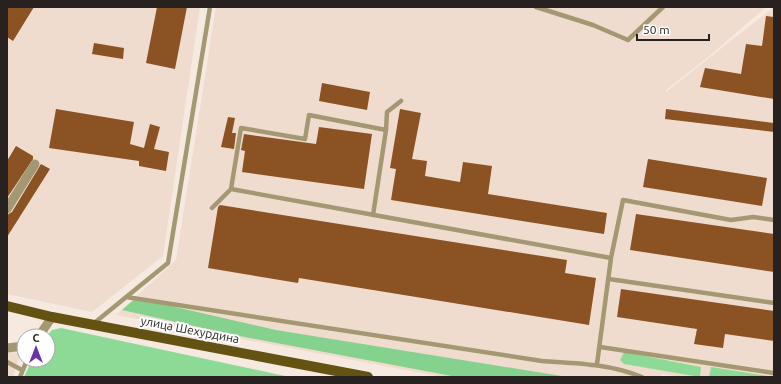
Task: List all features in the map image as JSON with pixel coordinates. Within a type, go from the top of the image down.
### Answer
[{"type":"main road","name":"улица Шехурдина","points":[[7,306],[92,325],[368,377]]},
{"type":"street","points":[[7,209],[35,164]]},
{"type":"street","points":[[44,328],[52,317]]},
{"type":"lane","points":[[92,325],[168,262],[210,7]]},
{"type":"lane","points":[[536,7],[593,25],[628,40],[663,7]]},
{"type":"lane","points":[[372,215],[386,130],[387,112],[401,101]]},
{"type":"lane","points":[[212,208],[231,189],[241,128],[305,138],[309,115],[386,130]]},
{"type":"lane","points":[[231,189],[611,258]]},
{"type":"lane","points":[[597,364],[611,258],[622,200],[731,220],[753,217],[774,220]]},
{"type":"lane","points":[[609,279],[774,303]]},
{"type":"lane","points":[[126,297],[542,361],[597,364],[623,369],[642,377]]},
{"type":"lane","points":[[600,347],[774,373]]},
{"type":"lane","points":[[7,362],[22,370],[20,377]]},
{"type":"shaded area","points":[[7,7],[200,7],[163,256],[92,312],[7,294]]},
{"type":"shaded area","points":[[216,7],[766,7],[708,57],[666,90],[666,92],[774,7],[774,377],[681,377],[662,374],[661,377],[442,377],[116,315],[176,260]]},
{"type":"shaded area","points":[[7,351],[12,351],[16,353],[16,368],[13,377],[7,377]]},
{"type":"green space","points":[[136,298],[276,330],[568,377],[457,377],[234,335],[122,310]]},
{"type":"green space","points":[[61,328],[290,377],[24,377],[28,368],[56,368],[56,329]]},
{"type":"green space","points":[[624,352],[701,367],[700,377],[624,364],[620,360]]},
{"type":"green space","points":[[711,367],[774,377],[709,377]]},
{"type":"building","points":[[7,7],[34,7],[13,41],[7,37]]},
{"type":"building","points":[[157,7],[187,7],[175,69],[146,63]]},
{"type":"building","points":[[766,16],[774,17],[774,99],[700,87],[705,68],[741,74],[746,44],[762,46]]},
{"type":"building","points":[[94,43],[124,48],[123,59],[92,54]]},
{"type":"building","points":[[322,83],[370,92],[367,110],[319,101]]},
{"type":"building","points":[[56,109],[134,122],[130,144],[144,148],[150,124],[160,127],[154,149],[169,152],[166,171],[139,166],[139,161],[49,148]]},
{"type":"building","points":[[400,109],[421,113],[412,159],[427,161],[425,176],[460,182],[463,162],[492,166],[488,194],[607,213],[604,234],[391,200],[396,169],[390,168]]},
{"type":"building","points":[[666,109],[774,123],[774,132],[665,119]]},
{"type":"building","points":[[228,117],[235,118],[232,133],[236,133],[234,149],[221,147]]},
{"type":"building","points":[[319,127],[372,134],[364,189],[242,172],[245,151],[241,150],[244,134],[316,144]]},
{"type":"building","points":[[16,146],[33,156],[33,159],[7,198],[7,161]]},
{"type":"building","points":[[648,159],[767,178],[762,206],[643,187]]},
{"type":"building","points":[[41,164],[50,169],[7,237],[7,215],[12,212]]},
{"type":"building","points":[[220,205],[567,260],[565,273],[596,278],[589,325],[299,278],[298,283],[208,268],[218,207]]},
{"type":"building","points":[[636,214],[774,234],[774,272],[630,250]]},
{"type":"building","points":[[621,289],[774,311],[774,341],[725,334],[723,348],[694,344],[697,329],[617,317]]}]
